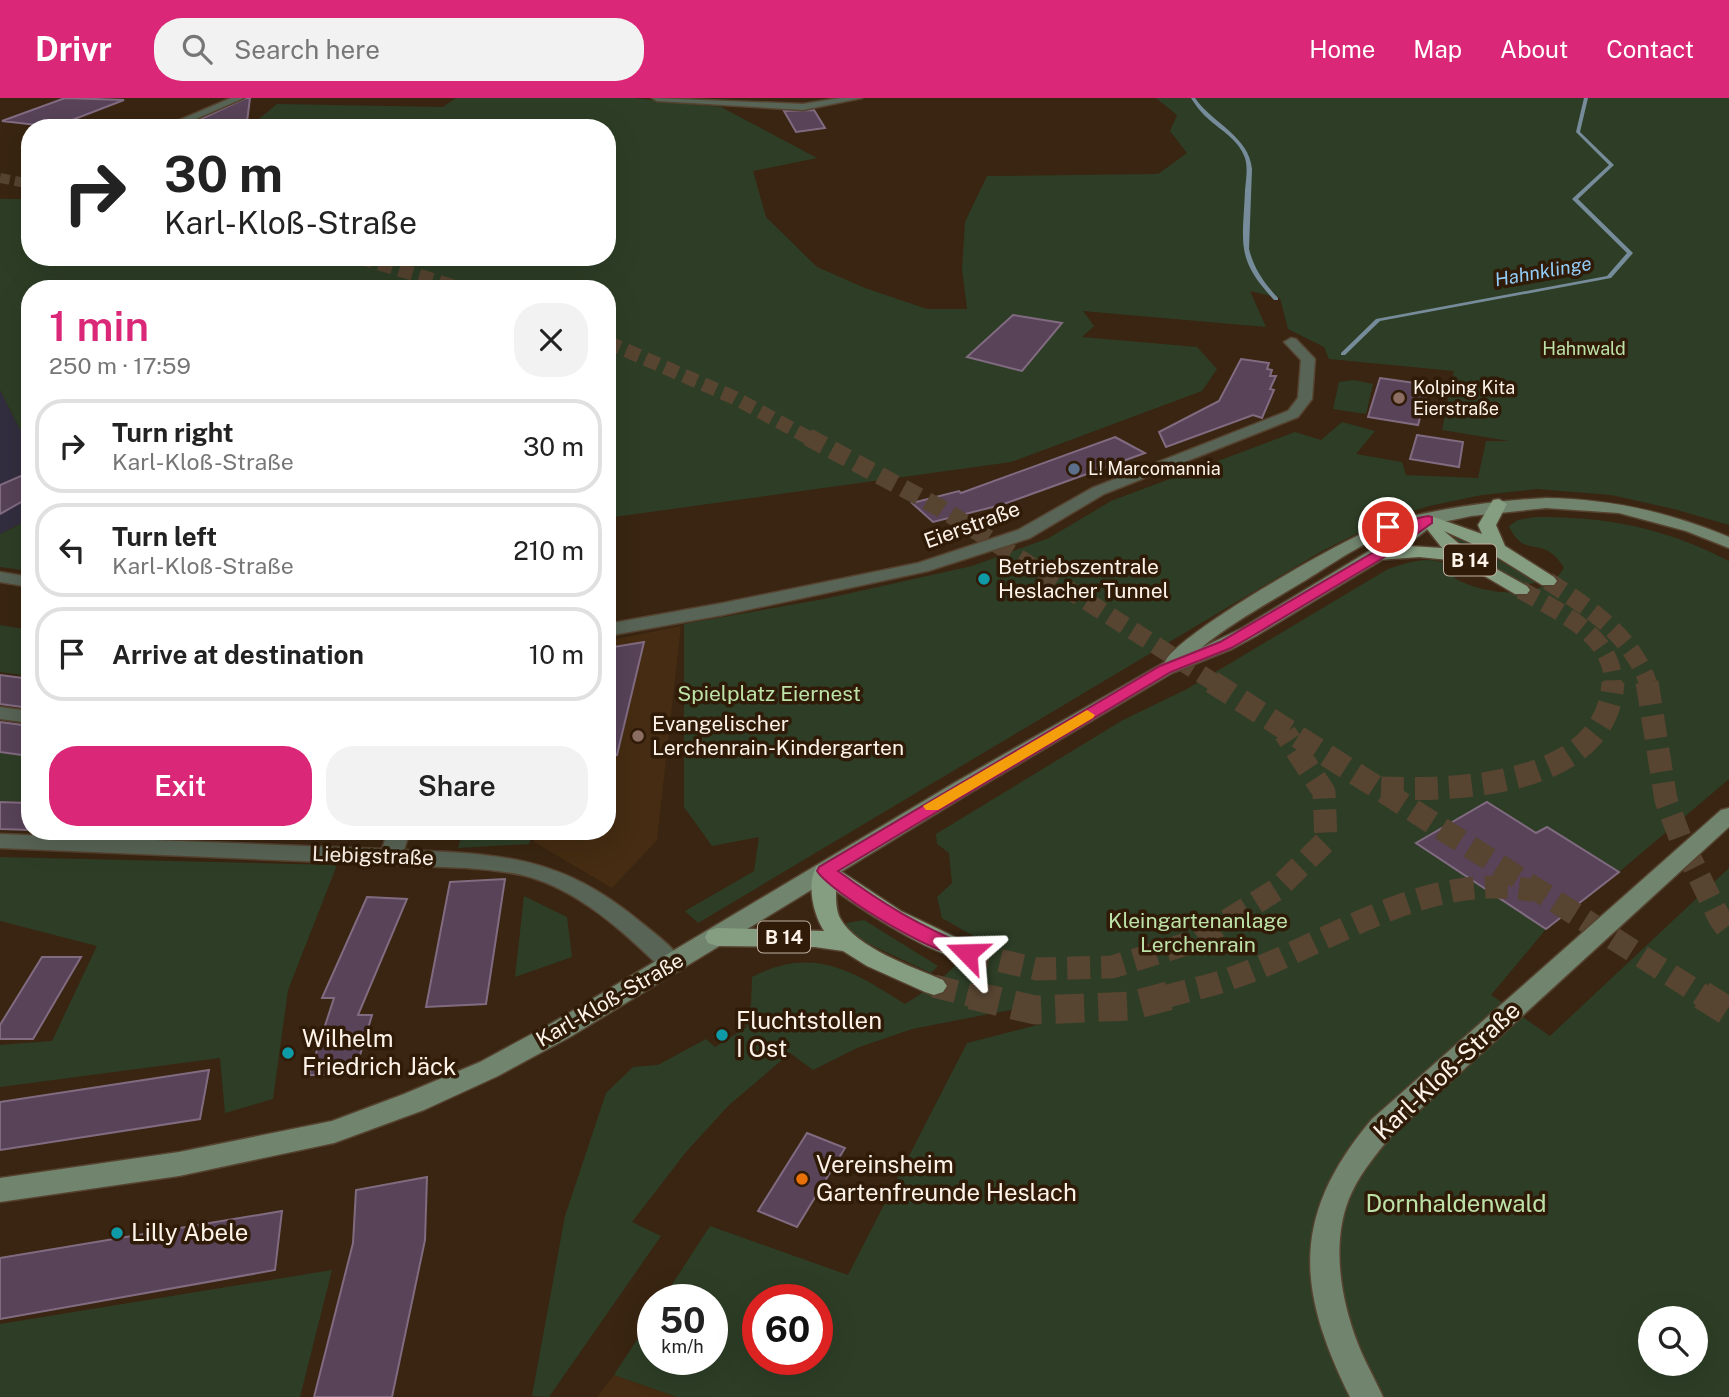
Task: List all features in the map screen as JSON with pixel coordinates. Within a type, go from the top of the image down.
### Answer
[{"type":"main road","name":"Karl-Kloß-Straße","points":[[1165,669],[1203,634],[1388,527],[1499,504],[1559,502],[1609,507],[1668,520],[1729,543]]},
{"type":"main road","name":"B 14","points":[[1497,547],[1486,525],[1499,504]]},
{"type":"main road","name":"Karl-Kloß-Straße","points":[[0,1190],[179,1164],[334,1132],[414,1102],[489,1069],[561,1030],[1165,669],[1226,645],[1378,555],[1428,520]]},
{"type":"main road","name":"B 14","points":[[1428,520],[1469,533],[1497,547],[1548,581]]},
{"type":"main road","name":"B 14","points":[[1428,520],[1438,536],[1465,558],[1521,590]]},
{"type":"main road","name":"B 14","points":[[1378,555],[1413,550],[1436,551],[1465,558]]},
{"type":"main road","name":"Karl-Kloß-Straße","points":[[1367,1397],[1331,1317],[1322,1258],[1330,1210],[1351,1166],[1382,1127],[1729,815]]},
{"type":"main road","name":"B 14","points":[[825,871],[825,899],[829,919],[849,943],[887,965],[934,986]]},
{"type":"main road","points":[[825,871],[874,907],[918,933],[967,953]]},
{"type":"main road","name":"B 14","points":[[718,937],[815,938],[849,943]]},
{"type":"street","points":[[188,119],[239,98]]},
{"type":"street","points":[[657,98],[803,107],[857,98]]},
{"type":"street","name":"Eierstraße","points":[[616,628],[922,567],[1024,534],[1098,491],[1293,414],[1305,399],[1308,359],[1291,342]]},
{"type":"street","points":[[0,577],[21,580]]},
{"type":"street","points":[[0,713],[21,716]]},
{"type":"street","points":[[390,858],[396,840]]},
{"type":"street","name":"Liebigstraße","points":[[0,841],[467,860],[530,869],[583,892],[641,933],[672,964]]},
{"type":"shaded area","points":[[0,390],[21,431],[21,524],[0,534]]},
{"type":"shaded area","name":"Evangelischer Lerchenrain-Kindergarten","points":[[681,626],[657,840],[612,888],[534,842],[616,840],[616,639]]},
{"type":"shaded area","points":[[614,1375],[677,1397],[597,1397]]},
{"type":"green space","points":[[456,98],[633,98],[721,107],[817,158],[753,171],[766,217],[817,267],[865,288],[927,309],[967,309],[962,269],[965,222],[987,176],[1158,174],[1187,153],[1170,131],[1177,115],[1156,98],[1729,98],[1729,525],[1611,495],[1537,489],[1482,495],[1429,506],[1384,520],[1322,551],[698,923],[685,911],[754,871],[759,837],[712,846],[684,807],[684,624],[824,599],[972,566],[1049,538],[1111,501],[1295,432],[1321,440],[1342,422],[1375,431],[1356,454],[1402,462],[1406,475],[1478,478],[1486,441],[1509,441],[1442,430],[1454,371],[1329,359],[1324,347],[1288,329],[1280,298],[1250,291],[1266,327],[1083,311],[1094,326],[1082,337],[1197,347],[1217,369],[1202,391],[1011,462],[616,517],[616,280],[21,280],[21,431],[0,390],[0,199],[21,199],[21,266],[616,266],[616,119],[259,119],[277,104],[443,107]]},
{"type":"green space","points":[[1354,380],[1373,384],[1366,414],[1333,409],[1339,382]]},
{"type":"green space","points":[[1535,517],[1611,522],[1658,532],[1729,561],[1729,779],[1619,872],[1547,827],[1536,833],[1487,803],[1417,843],[1546,929],[1491,995],[1550,1036],[1729,868],[1729,1397],[677,1397],[614,1375],[637,1340],[637,1375],[728,1375],[728,1284],[672,1284],[710,1226],[848,1275],[967,1043],[1041,1024],[1020,1008],[912,1029],[857,1048],[813,1070],[790,1053],[728,1106],[686,1152],[632,1222],[661,1236],[549,1397],[532,1396],[565,1216],[606,1093],[633,1067],[658,1065],[706,1039],[715,1047],[747,1027],[739,1019],[751,1006],[752,977],[794,963],[832,966],[868,981],[905,1004],[945,975],[962,958],[975,937],[942,918],[937,897],[952,883],[949,853],[937,844],[936,834],[1123,720],[1187,689],[1388,569],[1432,560],[1460,569],[1454,578],[1466,584],[1496,592],[1528,591],[1542,587],[1554,579],[1564,568],[1557,558],[1549,552],[1521,542],[1509,526],[1518,520]]},
{"type":"green space","points":[[21,524],[21,570],[0,567],[0,534]]},
{"type":"green space","points":[[1458,537],[1537,582],[1526,585],[1470,554],[1453,539]]},
{"type":"green space","points":[[0,625],[21,628],[21,675],[0,672]]},
{"type":"green space","points":[[0,753],[21,755],[21,802],[0,801]]},
{"type":"green space","points":[[460,840],[530,840],[529,844],[458,848]]},
{"type":"green space","points":[[0,857],[337,865],[288,990],[273,1099],[225,1113],[220,1058],[0,1087],[0,1045],[52,1041],[97,946],[0,921]]},
{"type":"green space","points":[[524,896],[567,917],[572,957],[515,977]]},
{"type":"green space","points":[[864,920],[938,966],[931,973],[858,939],[847,930],[847,923]]},
{"type":"green space","points":[[332,1270],[300,1397],[0,1397],[0,1324]]},
{"type":"building","points":[[65,98],[124,100],[75,119],[21,119],[21,123],[2,121]]},
{"type":"building","points":[[246,98],[250,98],[247,119],[201,119]]},
{"type":"building","points":[[814,110],[825,128],[796,132],[784,111]]},
{"type":"building","points":[[1013,315],[1062,323],[1022,371],[967,357]]},
{"type":"building","points":[[1241,359],[1269,363],[1267,369],[1272,370],[1270,376],[1276,376],[1270,389],[1274,390],[1262,418],[1253,415],[1166,447],[1159,432],[1219,401]]},
{"type":"building","name":"Kolping Kita Eierstraße","points":[[1380,378],[1429,385],[1418,425],[1368,417]]},
{"type":"building","points":[[1417,435],[1463,442],[1459,467],[1410,459]]},
{"type":"building","points":[[1115,437],[1145,453],[1001,505],[933,522],[912,503],[959,491],[961,493]]},
{"type":"building","points":[[21,476],[21,502],[0,514],[0,485]]},
{"type":"building","points":[[644,642],[617,755],[616,755],[616,647]]},
{"type":"building","points":[[0,675],[21,678],[21,707],[0,704]]},
{"type":"building","points":[[0,722],[21,725],[21,755],[0,752]]},
{"type":"building","points":[[0,802],[21,803],[21,830],[0,829]]},
{"type":"building","points":[[1487,802],[1536,833],[1547,827],[1619,872],[1546,929],[1416,843]]},
{"type":"building","points":[[505,879],[486,1004],[426,1007],[450,882]]},
{"type":"building","points":[[367,897],[407,899],[358,1015],[372,1015],[354,1075],[309,1075],[334,998],[322,998]]},
{"type":"building","points":[[42,957],[81,957],[33,1039],[0,1039],[0,1025]]},
{"type":"building","points":[[209,1070],[200,1119],[0,1150],[0,1102]]},
{"type":"building","name":"Vereinsheim Gartenfreunde Heslach","points":[[807,1133],[845,1148],[797,1227],[758,1211]]},
{"type":"building","points":[[427,1177],[425,1240],[392,1397],[314,1397],[353,1243],[356,1190]]},
{"type":"building","points":[[282,1211],[275,1270],[0,1319],[0,1258]]},
{"type":"waterway","points":[[1193,98],[1206,114],[1236,140],[1247,157],[1249,169],[1246,249],[1254,272],[1276,299]]},
{"type":"waterway","name":"Hahnklinge","points":[[1343,354],[1378,320],[1609,277],[1630,253],[1575,199],[1612,165],[1578,132],[1586,98]]},
{"type":"tunnel","points":[[0,178],[21,182]]},
{"type":"tunnel","points":[[388,266],[433,280]]},
{"type":"tunnel","points":[[616,346],[735,398],[811,439]]},
{"type":"tunnel","points":[[808,437],[942,509],[1215,683]]},
{"type":"tunnel","points":[[1548,581],[1593,612],[1620,637],[1641,666],[1648,683]]},
{"type":"tunnel","points":[[1521,590],[1566,616],[1594,638],[1611,666],[1613,682]]},
{"type":"tunnel","points":[[1212,682],[1705,997]]},
{"type":"tunnel","points":[[1381,788],[1413,789],[1487,783],[1524,775],[1558,762],[1585,743],[1605,717],[1613,682]]},
{"type":"tunnel","points":[[1647,682],[1666,800],[1681,840],[1720,919],[1729,931]]},
{"type":"tunnel","points":[[967,953],[1037,969],[1112,967],[1193,942],[1276,890],[1326,841],[1324,792],[1285,733]]},
{"type":"tunnel","points":[[1165,997],[1232,978],[1269,964],[1342,930],[1417,900],[1455,891],[1494,887],[1534,891]]},
{"type":"tunnel","points":[[934,986],[978,997]]},
{"type":"tunnel","points":[[971,995],[1035,1010],[1131,1006],[1172,995]]},
{"type":"tunnel","points":[[1702,995],[1729,1012]]},
{"type":"slow traffic","points":[[932,806],[1087,715]]},
{"type":"place","name":"Kolping Kita Eierstraße","points":[[1399,398]]},
{"type":"place","name":"L! Marcomannia","points":[[1074,469]]},
{"type":"place","name":"Betriebszentrale Heslacher Tunnel","points":[[984,579]]},
{"type":"place","name":"Evangelischer Lerchenrain-Kindergarten","points":[[638,736]]},
{"type":"place","name":"Fluchtstollen I Ost","points":[[722,1035]]},
{"type":"place","name":"Wilhelm Friedrich Jäck","points":[[288,1053]]},
{"type":"place","name":"Vereinsheim Gartenfreunde Heslach","points":[[802,1179]]},
{"type":"place","name":"Lilly Abele","points":[[117,1233]]},
{"type":"route","points":[[967,953],[918,933],[874,907],[825,871],[1165,669],[1226,645],[1249,632],[1404,539],[1428,520],[1388,527]]},
{"type":"park label","name":"Hahnwald","points":[[1584,349]]},
{"type":"park label","name":"Spielplatz Eiernest","points":[[769,694]]},
{"type":"park label","name":"Kleingartenanlage Lerchenrain","points":[[1198,933]]},
{"type":"park label","name":"Dornhaldenwald","points":[[1456,1204]]}]
